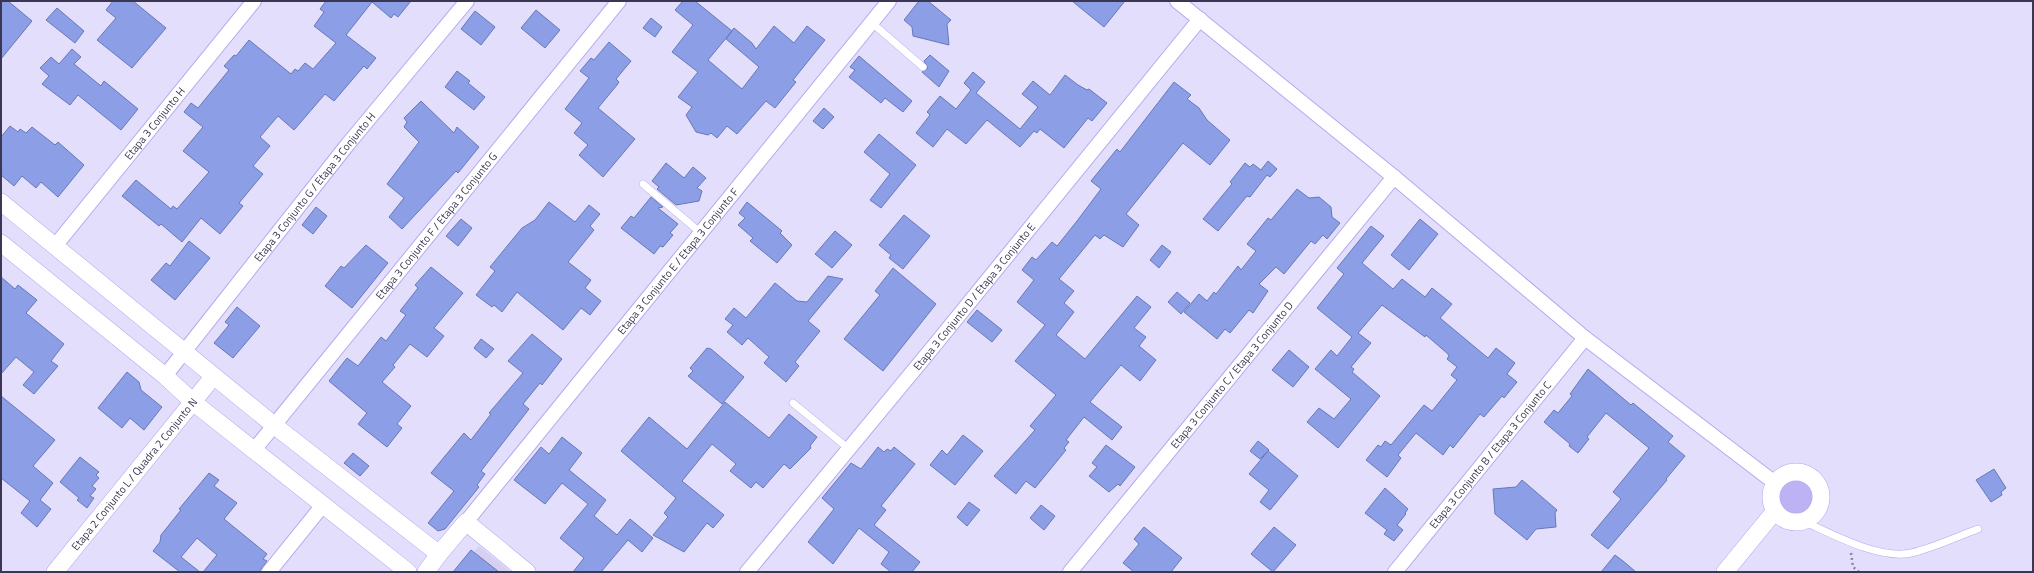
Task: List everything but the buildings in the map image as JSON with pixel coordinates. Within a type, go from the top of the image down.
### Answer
[{"type":"street","name":"Etapa 3 Conjunto H","points":[[55,246],[254,1]]},
{"type":"street","name":"Etapa 3 Conjunto G / Etapa 3 Conjunto H","points":[[165,376],[348,144],[467,1]]},
{"type":"street","name":"Etapa 3 Conjunto F / Etapa 3 Conjunto G","points":[[254,450],[619,1]]},
{"type":"street","name":"Etapa 3 Conjunto E / Etapa 3 Conjunto F","points":[[466,522],[890,1]]},
{"type":"street","points":[[1177,1],[1394,177],[1585,338],[1775,483]]},
{"type":"street","name":"Etapa 3 Conjunto D / Etapa 3 Conjunto E","points":[[747,572],[1200,19]]},
{"type":"street","name":"Etapa 3 Conjunto C / Etapa 3 Conjunto D","points":[[1070,572],[1394,177]]},
{"type":"street","points":[[1,202],[213,377],[440,554]]},
{"type":"street","points":[[1,243],[165,376],[193,402],[408,572]]},
{"type":"street","name":"Etapa 3 Conjunto B / Etapa 3 Conjunto C","points":[[1395,572],[1585,338]]},
{"type":"street","name":"Etapa 2 Conjunto L / Quadra 2 Conjunto N","points":[[55,572],[213,377]]},
{"type":"street","points":[[1800,472],[1809,476],[1817,482],[1821,491],[1821,501],[1818,510],[1812,517],[1803,521],[1792,522],[1783,518],[1775,511],[1772,497],[1775,483],[1782,476],[1791,473],[1800,472]]},
{"type":"street","points":[[270,572],[323,505]]},
{"type":"street","points":[[1725,572],[1775,511]]},
{"type":"street","points":[[426,572],[466,522],[527,572]]},
{"type":"lane","points":[[872,22],[923,67]]},
{"type":"lane","points":[[643,184],[701,233]]},
{"type":"lane","points":[[793,403],[849,449]]},
{"type":"lane","points":[[1803,521],[1852,543],[1881,552],[1910,553],[1978,529]]},
{"type":"path","points":[[1852,543],[1851,559],[1853,567],[1859,572]]},
{"type":"shaded area","points":[[1800,477],[1807,480],[1813,486],[1816,497],[1815,505],[1807,514],[1800,517],[1792,517],[1785,514],[1777,505],[1776,493],[1779,486],[1788,478]]},
{"type":"shaded area","points":[[479,546],[511,572],[457,572]]}]
